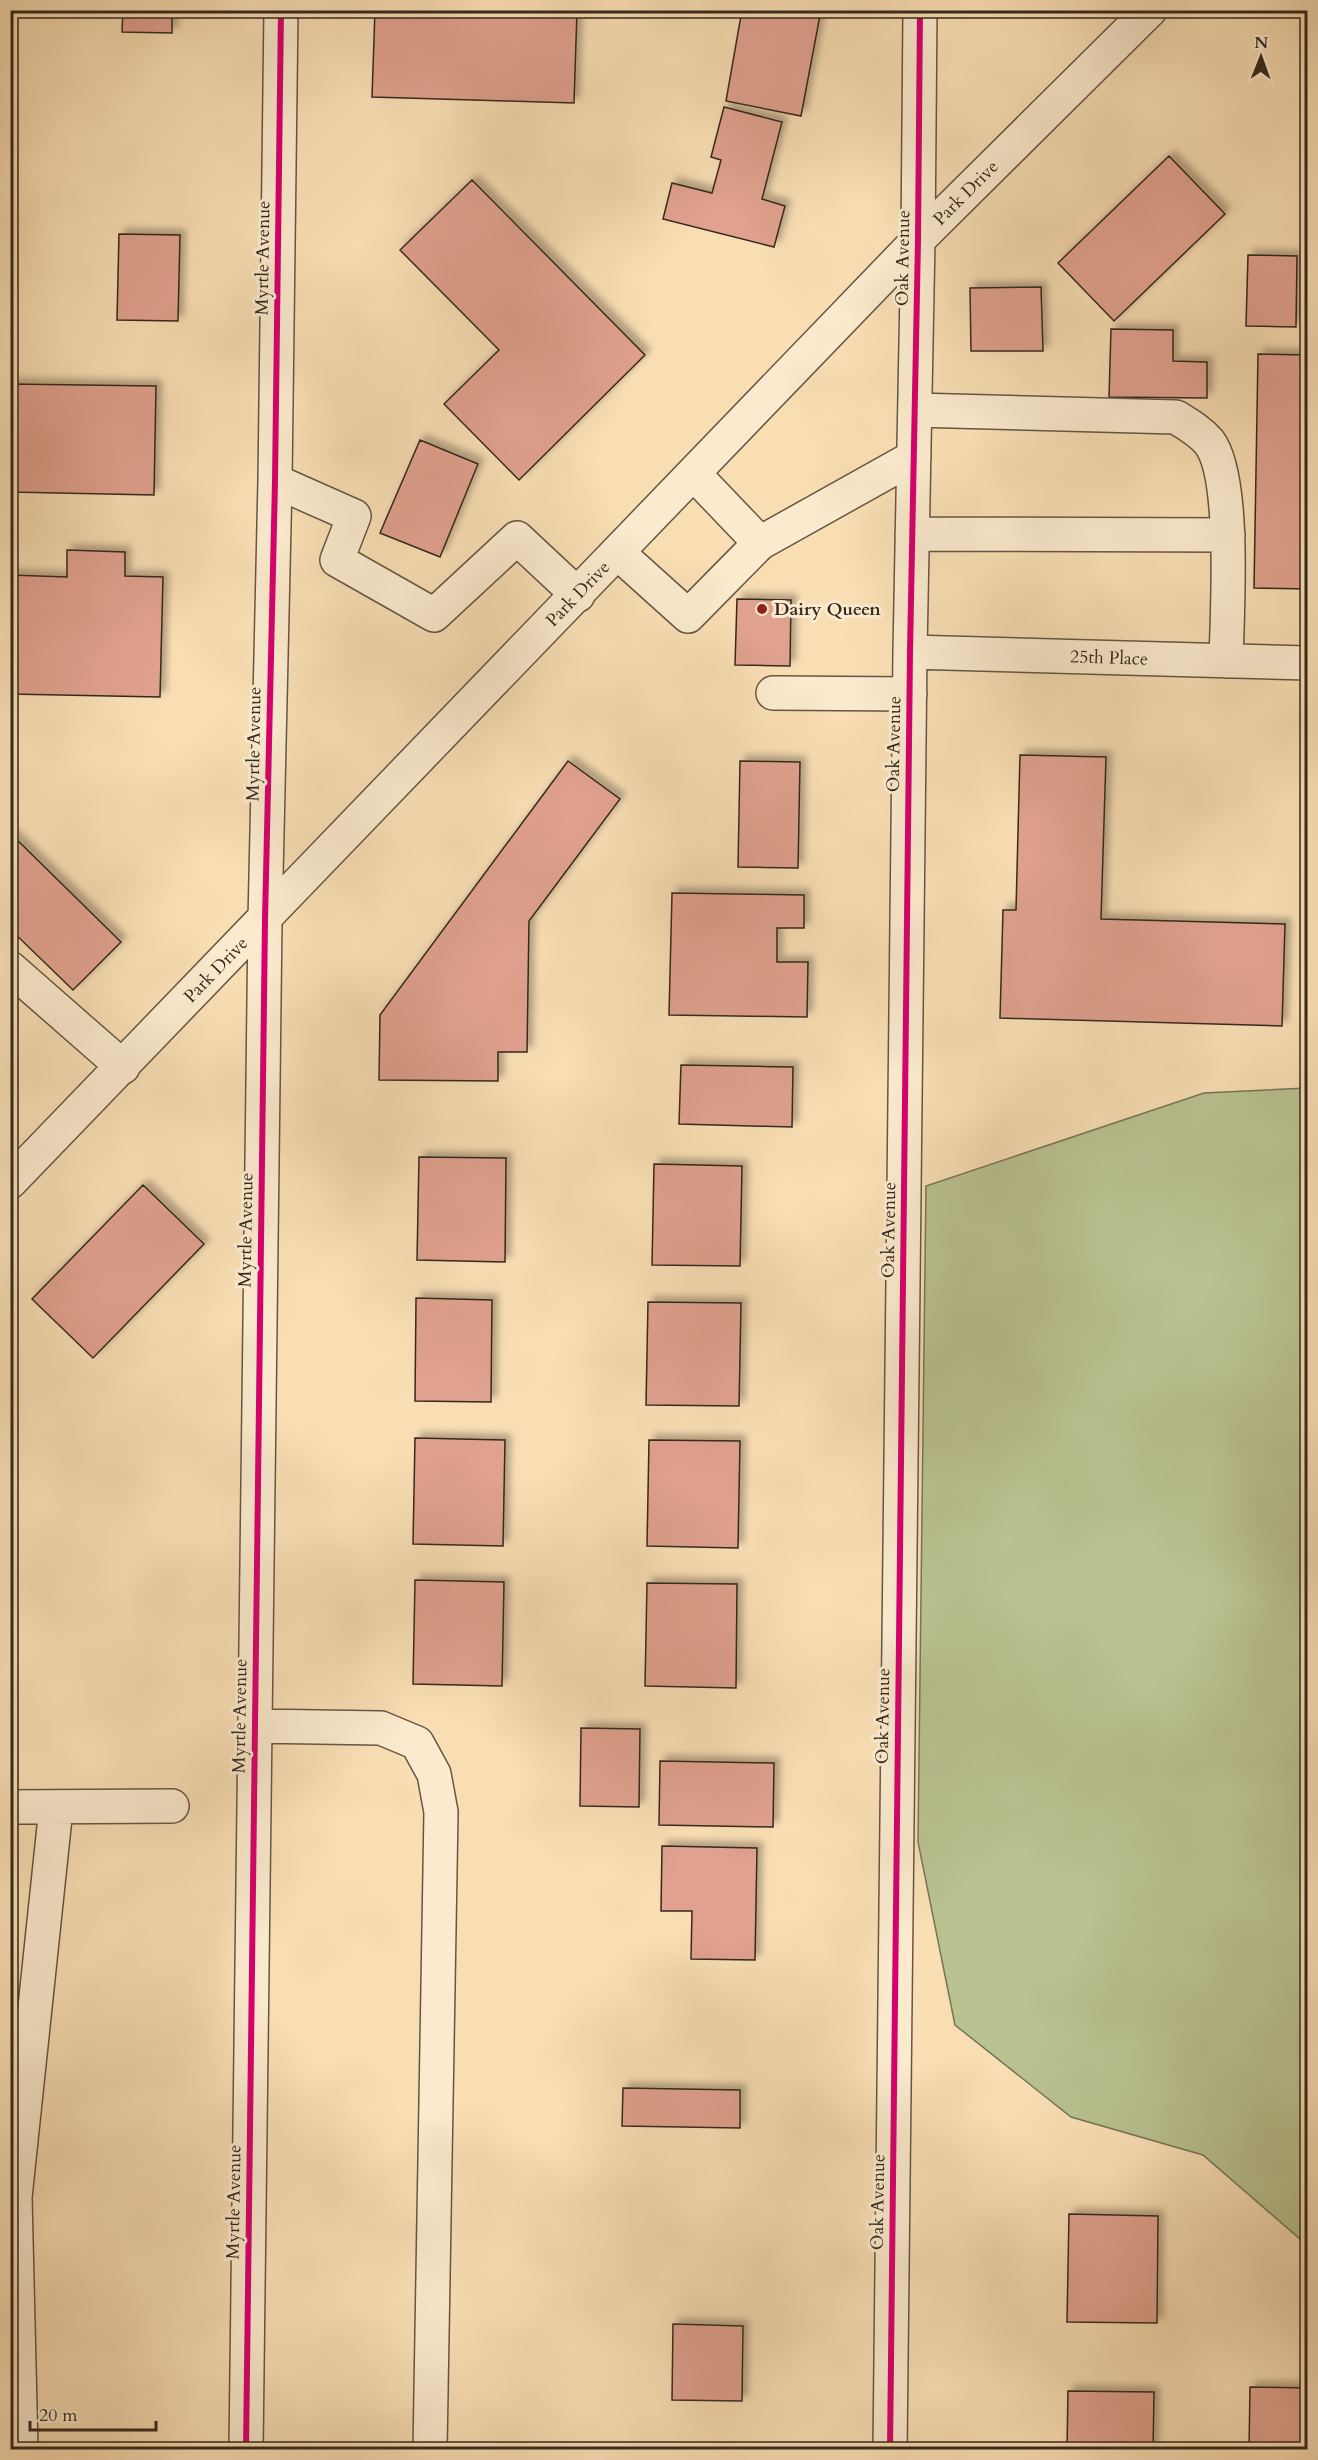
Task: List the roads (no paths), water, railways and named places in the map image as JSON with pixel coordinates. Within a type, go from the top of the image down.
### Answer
[{"type":"street","name":"Myrtle Avenue","points":[[246,2450],[265,920],[275,481],[281,10]]},
{"type":"street","name":"Park Drive","points":[[16,1167],[123,1067],[918,240],[1150,10]]},
{"type":"street","name":"Oak Avenue","points":[[890,2450],[910,652],[918,240],[915,11]]},
{"type":"street","points":[[915,410],[1176,417],[1194,428],[1210,442],[1220,470],[1228,535],[1226,661]]},
{"type":"street","points":[[618,553],[688,616],[760,543],[914,457]]},
{"type":"street","points":[[694,474],[760,543]]},
{"type":"street","points":[[275,481],[354,516],[337,560],[435,615],[517,538],[578,595]]},
{"type":"street","points":[[912,534],[1228,535]]},
{"type":"street","name":"25th Place","points":[[910,652],[1308,663]]},
{"type":"street","points":[[773,693],[910,694]]},
{"type":"street","points":[[10,968],[123,1067]]},
{"type":"street","points":[[255,1726],[381,1728],[417,1743],[434,1774],[441,1812],[430,2450]]},
{"type":"street","points":[[10,1807],[172,1806]]},
{"type":"street","points":[[21,2450],[15,2197],[56,1808]]},
{"type":"place","name":"Dairy Queen","points":[[762,609]]}]
